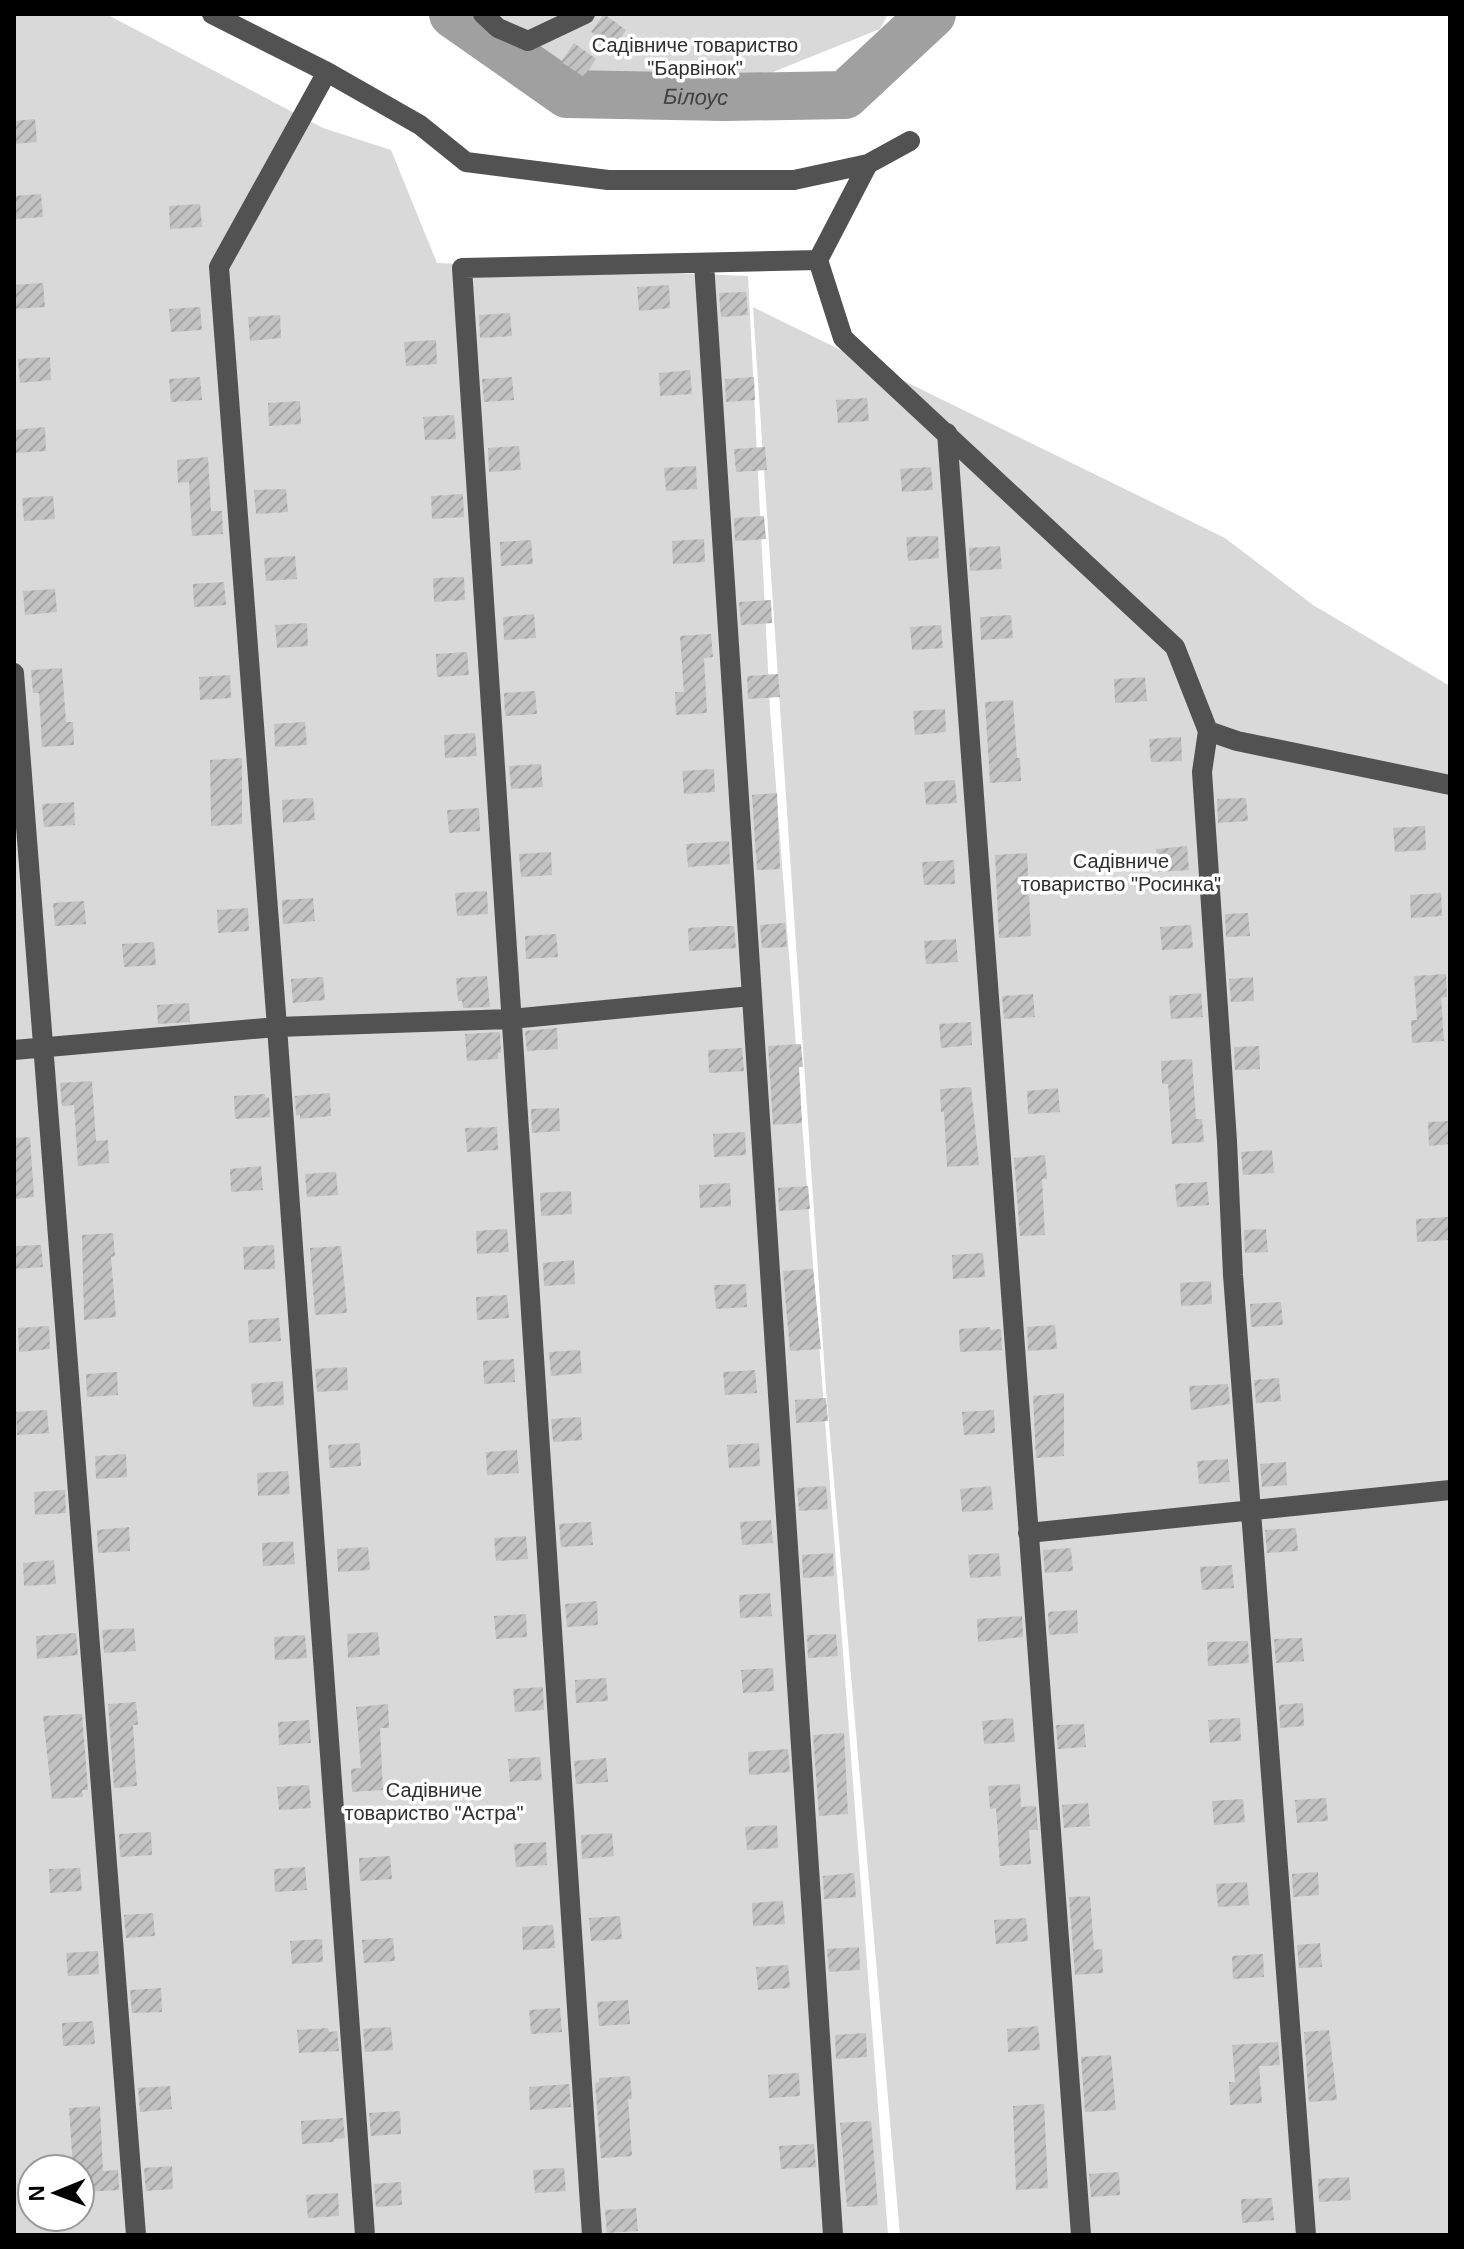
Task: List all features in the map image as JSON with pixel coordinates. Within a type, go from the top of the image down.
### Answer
[{"type":"street","points":[[212,14],[327,72],[420,125],[466,162],[608,180],[794,180],[868,164],[910,141]]},
{"type":"street","points":[[483,14],[498,28],[528,41],[585,14]]},
{"type":"street","points":[[327,72],[219,267],[365,2235]]},
{"type":"street","points":[[868,164],[818,260],[843,338],[1175,647],[1208,731],[1202,772],[1233,1275],[1306,2235]]},
{"type":"street","points":[[592,2235],[462,268],[818,260]]},
{"type":"street","points":[[704,263],[833,2235]]},
{"type":"street","points":[[947,433],[1081,2235]]},
{"type":"street","points":[[14,673],[136,2235]]},
{"type":"street","points":[[1208,731],[1237,741],[1450,787]]},
{"type":"street","points":[[14,1050],[277,1027],[511,1019],[751,996]]},
{"type":"street","points":[[1028,1533],[1450,1490]]},
{"type":"green space","name":"Садівниче товариство \"Астра\"","points":[[14,14],[106,14],[323,128],[391,150],[437,263],[748,276],[770,709],[888,2235],[14,2235]]},
{"type":"green space","name":"Садівниче товариство \"Барвінок\"","points":[[490,14],[888,14],[880,29],[701,101],[567,84],[528,41]]},
{"type":"green space","name":"Садівниче товариство \"Росинка\"","points":[[753,307],[1225,538],[1313,605],[1450,686],[1450,2235],[900,2235],[826,1390]]},
{"type":"building","points":[[604,14],[626,30],[614,48],[591,32]]},
{"type":"building","points":[[574,43],[596,59],[584,77],[561,62]]},
{"type":"building","points":[[35,119],[37,142],[14,144],[14,121]]},
{"type":"building","points":[[41,194],[43,217],[14,219],[14,196]]},
{"type":"building","points":[[200,204],[202,227],[170,229],[169,206]]},
{"type":"building","points":[[43,283],[45,307],[14,309],[14,285]]},
{"type":"building","points":[[669,285],[670,308],[639,311],[637,287]]},
{"type":"building","points":[[746,292],[748,315],[721,317],[719,293]]},
{"type":"building","points":[[200,307],[202,330],[171,332],[169,309]]},
{"type":"building","points":[[510,313],[512,336],[480,338],[479,315]]},
{"type":"building","points":[[280,315],[281,338],[250,341],[248,317]]},
{"type":"building","points":[[436,340],[437,364],[406,366],[404,342]]},
{"type":"building","points":[[50,357],[51,380],[20,383],[18,359]]},
{"type":"building","points":[[690,370],[692,394],[660,396],[659,373]]},
{"type":"building","points":[[200,377],[202,400],[171,402],[169,379]]},
{"type":"building","points":[[512,377],[514,400],[484,402],[482,379]]},
{"type":"building","points":[[754,377],[755,400],[726,402],[725,379]]},
{"type":"building","points":[[867,398],[869,421],[838,423],[836,400]]},
{"type":"building","points":[[300,401],[301,424],[269,426],[268,403]]},
{"type":"building","points":[[454,415],[456,439],[425,440],[423,417]]},
{"type":"building","points":[[45,427],[46,451],[14,453],[14,430]]},
{"type":"building","points":[[519,446],[521,470],[489,472],[488,448]]},
{"type":"building","points":[[765,447],[767,470],[736,472],[734,449]]},
{"type":"building","points":[[208,457],[211,511],[222,511],[223,534],[192,536],[189,482],[178,483],[177,460]]},
{"type":"building","points":[[696,466],[697,489],[666,491],[664,468]]},
{"type":"building","points":[[931,467],[933,490],[902,492],[900,469]]},
{"type":"building","points":[[286,489],[288,512],[256,514],[254,490]]},
{"type":"building","points":[[463,494],[464,517],[432,519],[431,496]]},
{"type":"building","points":[[53,496],[55,519],[24,521],[22,498]]},
{"type":"building","points":[[764,516],[766,539],[735,541],[734,518]]},
{"type":"building","points":[[938,536],[939,558],[908,561],[906,537]]},
{"type":"building","points":[[704,539],[705,562],[673,564],[672,541]]},
{"type":"building","points":[[531,540],[533,564],[501,566],[500,542]]},
{"type":"building","points":[[1000,546],[1002,569],[970,571],[969,548]]},
{"type":"building","points":[[295,556],[297,579],[266,581],[264,558]]},
{"type":"building","points":[[464,577],[465,600],[434,602],[433,578]]},
{"type":"building","points":[[224,582],[226,605],[194,607],[193,584]]},
{"type":"building","points":[[55,589],[57,612],[25,615],[23,591]]},
{"type":"building","points":[[771,600],[772,623],[741,625],[739,602]]},
{"type":"building","points":[[534,614],[536,638],[504,640],[503,617]]},
{"type":"building","points":[[1011,615],[1013,638],[981,640],[980,617]]},
{"type":"building","points":[[307,623],[308,646],[277,648],[275,625]]},
{"type":"building","points":[[941,625],[943,648],[912,650],[910,627]]},
{"type":"building","points":[[711,634],[713,657],[704,658],[707,713],[676,715],[675,692],[684,692],[680,636]]},
{"type":"building","points":[[467,652],[469,675],[437,677],[436,654]]},
{"type":"building","points":[[62,668],[66,722],[73,722],[74,745],[42,747],[39,693],[33,693],[31,670]]},
{"type":"building","points":[[778,674],[780,697],[748,699],[747,676]]},
{"type":"building","points":[[230,675],[231,698],[200,700],[199,677]]},
{"type":"building","points":[[1145,677],[1147,701],[1115,703],[1114,679]]},
{"type":"building","points":[[535,691],[537,714],[505,716],[504,693]]},
{"type":"building","points":[[1013,700],[1021,781],[990,783],[985,702]]},
{"type":"building","points":[[945,709],[946,732],[915,735],[913,711]]},
{"type":"building","points":[[305,722],[307,745],[275,747],[274,724]]},
{"type":"building","points":[[475,733],[477,756],[445,758],[444,735]]},
{"type":"building","points":[[1181,737],[1182,761],[1151,762],[1149,739]]},
{"type":"building","points":[[242,758],[242,824],[211,826],[210,760]]},
{"type":"building","points":[[541,764],[543,787],[511,789],[509,766]]},
{"type":"building","points":[[714,769],[715,792],[684,794],[682,771]]},
{"type":"building","points":[[955,780],[957,803],[926,805],[924,782]]},
{"type":"building","points":[[777,793],[780,869],[757,870],[752,795]]},
{"type":"building","points":[[313,798],[315,820],[283,823],[282,800]]},
{"type":"building","points":[[1246,798],[1248,821],[1218,823],[1217,799]]},
{"type":"building","points":[[74,802],[75,825],[44,827],[42,804]]},
{"type":"building","points":[[479,808],[480,831],[449,833],[447,810]]},
{"type":"building","points":[[1425,826],[1426,850],[1395,852],[1393,828]]},
{"type":"building","points":[[729,841],[730,864],[688,867],[686,844]]},
{"type":"building","points":[[1187,846],[1189,870],[1158,872],[1156,849]]},
{"type":"building","points":[[551,852],[552,875],[521,877],[519,854]]},
{"type":"building","points":[[1027,853],[1031,936],[999,938],[995,855]]},
{"type":"building","points":[[954,860],[955,884],[924,885],[922,862]]},
{"type":"building","points":[[487,891],[488,914],[457,916],[455,893]]},
{"type":"building","points":[[1441,893],[1442,916],[1411,918],[1410,895]]},
{"type":"building","points":[[313,898],[315,921],[283,924],[282,900]]},
{"type":"building","points":[[84,901],[86,924],[55,926],[53,903]]},
{"type":"building","points":[[248,908],[249,931],[218,933],[217,910]]},
{"type":"building","points":[[1248,913],[1250,936],[1226,937],[1225,914]]},
{"type":"building","points":[[785,923],[787,947],[762,948],[760,925]]},
{"type":"building","points":[[1191,925],[1193,948],[1162,950],[1160,927]]},
{"type":"building","points":[[734,926],[736,948],[689,951],[688,928]]},
{"type":"building","points":[[556,934],[558,957],[526,959],[525,936]]},
{"type":"building","points":[[956,939],[958,962],[926,964],[924,941]]},
{"type":"building","points":[[154,942],[156,965],[124,967],[122,944]]},
{"type":"building","points":[[1446,974],[1447,997],[1441,998],[1444,1041],[1412,1043],[1411,1020],[1417,1020],[1414,976]]},
{"type":"building","points":[[487,976],[490,1007],[463,1008],[462,1001],[458,1001],[456,978]]},
{"type":"building","points":[[323,977],[325,1000],[293,1003],[291,979]]},
{"type":"building","points":[[1253,977],[1254,1001],[1231,1002],[1229,979]]},
{"type":"building","points":[[1201,993],[1203,1017],[1171,1019],[1169,996]]},
{"type":"building","points":[[1033,994],[1035,1017],[1004,1019],[1002,996]]},
{"type":"building","points":[[189,1003],[190,1022],[158,1024],[157,1005]]},
{"type":"building","points":[[971,1022],[972,1045],[941,1048],[939,1024]]},
{"type":"building","points":[[557,1028],[558,1049],[527,1051],[525,1031]]},
{"type":"building","points":[[500,1032],[501,1053],[498,1053],[498,1059],[467,1061],[465,1034]]},
{"type":"building","points":[[801,1044],[802,1123],[773,1125],[768,1046]]},
{"type":"building","points":[[1259,1046],[1260,1069],[1235,1070],[1234,1047]]},
{"type":"building","points":[[742,1048],[744,1071],[709,1073],[708,1050]]},
{"type":"building","points":[[1192,1059],[1196,1119],[1202,1119],[1204,1142],[1172,1144],[1168,1084],[1162,1084],[1161,1061]]},
{"type":"building","points":[[92,1081],[96,1141],[108,1140],[109,1163],[78,1166],[74,1105],[62,1106],[60,1083]]},
{"type":"building","points":[[971,1087],[979,1165],[947,1167],[940,1089]]},
{"type":"building","points":[[1058,1088],[1060,1112],[1028,1114],[1027,1091]]},
{"type":"building","points":[[330,1093],[331,1116],[300,1119],[300,1115],[296,1115],[295,1096]]},
{"type":"building","points":[[265,1094],[265,1098],[269,1097],[270,1117],[235,1119],[234,1096]]},
{"type":"building","points":[[559,1108],[560,1131],[532,1133],[531,1109]]},
{"type":"building","points":[[1450,1121],[1450,1144],[1429,1146],[1428,1122]]},
{"type":"building","points":[[497,1127],[498,1150],[467,1152],[465,1128]]},
{"type":"building","points":[[745,1132],[746,1155],[714,1157],[713,1134]]},
{"type":"building","points":[[30,1137],[34,1197],[14,1199],[14,1138]]},
{"type":"building","points":[[1272,1150],[1274,1173],[1243,1175],[1241,1152]]},
{"type":"building","points":[[1045,1155],[1047,1179],[1042,1179],[1045,1235],[1020,1236],[1014,1158]]},
{"type":"building","points":[[261,1166],[263,1190],[231,1192],[230,1169]]},
{"type":"building","points":[[336,1172],[338,1195],[307,1197],[305,1174]]},
{"type":"building","points":[[1207,1182],[1209,1205],[1177,1207],[1175,1184]]},
{"type":"building","points":[[730,1183],[731,1206],[700,1208],[699,1185]]},
{"type":"building","points":[[808,1186],[810,1209],[779,1211],[778,1188]]},
{"type":"building","points":[[571,1191],[572,1214],[541,1216],[540,1193]]},
{"type":"building","points":[[1448,1217],[1449,1240],[1417,1242],[1416,1219]]},
{"type":"building","points":[[507,1229],[509,1252],[477,1254],[476,1231]]},
{"type":"building","points":[[1266,1229],[1268,1252],[1245,1253],[1244,1230]]},
{"type":"building","points":[[113,1233],[115,1256],[111,1257],[116,1317],[84,1320],[82,1235]]},
{"type":"building","points":[[41,1245],[43,1267],[14,1269],[14,1246]]},
{"type":"building","points":[[274,1245],[275,1269],[244,1270],[243,1247]]},
{"type":"building","points":[[341,1246],[347,1313],[315,1315],[310,1248]]},
{"type":"building","points":[[983,1253],[985,1277],[953,1279],[952,1255]]},
{"type":"building","points":[[574,1260],[575,1284],[544,1286],[543,1263]]},
{"type":"building","points":[[813,1269],[821,1349],[790,1351],[783,1271]]},
{"type":"building","points":[[1211,1281],[1212,1304],[1181,1306],[1180,1283]]},
{"type":"building","points":[[746,1284],[747,1307],[716,1309],[714,1285]]},
{"type":"building","points":[[507,1295],[509,1318],[477,1320],[476,1297]]},
{"type":"building","points":[[1281,1302],[1283,1325],[1251,1327],[1250,1304]]},
{"type":"building","points":[[279,1318],[281,1341],[249,1343],[248,1320]]},
{"type":"building","points":[[1055,1325],[1057,1349],[1028,1351],[1027,1327]]},
{"type":"building","points":[[49,1326],[50,1349],[19,1352],[18,1328]]},
{"type":"building","points":[[990,1327],[990,1330],[1001,1329],[1002,1350],[960,1352],[959,1329]]},
{"type":"building","points":[[580,1350],[582,1373],[551,1376],[549,1352]]},
{"type":"building","points":[[514,1359],[515,1382],[484,1384],[483,1361]]},
{"type":"building","points":[[347,1367],[348,1390],[317,1392],[315,1369]]},
{"type":"building","points":[[755,1370],[757,1393],[725,1395],[723,1372]]},
{"type":"building","points":[[117,1372],[118,1395],[87,1397],[86,1374]]},
{"type":"building","points":[[1279,1378],[1281,1401],[1256,1403],[1254,1380]]},
{"type":"building","points":[[283,1381],[284,1405],[253,1407],[251,1384]]},
{"type":"building","points":[[1228,1384],[1230,1404],[1191,1410],[1189,1386]]},
{"type":"building","points":[[1064,1393],[1064,1456],[1036,1458],[1033,1396]]},
{"type":"building","points":[[826,1398],[828,1421],[796,1423],[795,1400]]},
{"type":"building","points":[[47,1410],[49,1433],[17,1435],[16,1412]]},
{"type":"building","points":[[994,1410],[995,1433],[964,1435],[962,1412]]},
{"type":"building","points":[[581,1417],[582,1440],[553,1442],[551,1419]]},
{"type":"building","points":[[360,1443],[361,1466],[330,1468],[328,1445]]},
{"type":"building","points":[[759,1443],[760,1466],[729,1468],[727,1445]]},
{"type":"building","points":[[517,1450],[519,1473],[487,1475],[486,1452]]},
{"type":"building","points":[[126,1454],[127,1477],[96,1479],[95,1456]]},
{"type":"building","points":[[1228,1459],[1230,1482],[1199,1484],[1197,1461]]},
{"type":"building","points":[[1286,1462],[1287,1485],[1262,1487],[1260,1464]]},
{"type":"building","points":[[288,1471],[290,1494],[258,1496],[257,1473]]},
{"type":"building","points":[[826,1486],[828,1509],[799,1511],[797,1488]]},
{"type":"building","points":[[991,1486],[993,1510],[962,1512],[960,1489]]},
{"type":"building","points":[[65,1490],[66,1513],[35,1515],[34,1492]]},
{"type":"building","points":[[771,1520],[773,1543],[742,1545],[740,1522]]},
{"type":"building","points":[[591,1522],[593,1545],[561,1547],[559,1524]]},
{"type":"building","points":[[129,1527],[130,1551],[98,1553],[97,1530]]},
{"type":"building","points":[[1296,1528],[1298,1551],[1267,1553],[1265,1530]]},
{"type":"building","points":[[526,1536],[528,1559],[496,1561],[494,1538]]},
{"type":"building","points":[[293,1541],[295,1564],[263,1566],[262,1543]]},
{"type":"building","points":[[368,1547],[370,1570],[338,1572],[337,1549]]},
{"type":"building","points":[[1071,1548],[1073,1571],[1045,1573],[1043,1550]]},
{"type":"building","points":[[833,1553],[834,1576],[803,1578],[802,1555]]},
{"type":"building","points":[[999,1553],[1001,1576],[970,1578],[968,1555]]},
{"type":"building","points":[[54,1560],[56,1584],[24,1586],[23,1563]]},
{"type":"building","points":[[1232,1565],[1234,1588],[1202,1590],[1200,1567]]},
{"type":"building","points":[[770,1593],[772,1616],[740,1618],[739,1595]]},
{"type":"building","points":[[597,1601],[598,1625],[567,1627],[565,1604]]},
{"type":"building","points":[[1077,1610],[1078,1633],[1049,1635],[1048,1612]]},
{"type":"building","points":[[526,1614],[527,1637],[496,1639],[494,1616]]},
{"type":"building","points":[[1022,1616],[1023,1637],[978,1642],[977,1619]]},
{"type":"building","points":[[134,1628],[136,1651],[104,1653],[102,1630]]},
{"type":"building","points":[[378,1632],[380,1655],[348,1658],[347,1634]]},
{"type":"building","points":[[76,1633],[78,1655],[37,1659],[36,1636]]},
{"type":"building","points":[[836,1634],[838,1656],[808,1658],[807,1635]]},
{"type":"building","points":[[305,1635],[307,1658],[275,1660],[274,1637]]},
{"type":"building","points":[[1302,1638],[1304,1661],[1276,1663],[1274,1639]]},
{"type":"building","points":[[1248,1641],[1249,1663],[1208,1666],[1207,1642]]},
{"type":"building","points":[[773,1668],[774,1691],[743,1693],[741,1670]]},
{"type":"building","points":[[606,1678],[608,1701],[576,1703],[575,1680]]},
{"type":"building","points":[[543,1687],[544,1710],[515,1712],[513,1689]]},
{"type":"building","points":[[136,1702],[138,1725],[133,1725],[137,1786],[114,1788],[108,1704]]},
{"type":"building","points":[[1303,1703],[1304,1726],[1280,1728],[1279,1705]]},
{"type":"building","points":[[388,1704],[389,1728],[380,1728],[383,1790],[352,1792],[351,1769],[361,1768],[356,1707]]},
{"type":"building","points":[[82,1714],[88,1790],[82,1790],[83,1797],[52,1799],[43,1716]]},
{"type":"building","points":[[1013,1718],[1015,1742],[984,1744],[982,1721]]},
{"type":"building","points":[[1240,1718],[1241,1741],[1210,1743],[1208,1720]]},
{"type":"building","points":[[309,1720],[311,1743],[279,1745],[278,1722]]},
{"type":"building","points":[[1084,1724],[1086,1747],[1058,1749],[1056,1725]]},
{"type":"building","points":[[844,1733],[848,1814],[819,1816],[813,1735]]},
{"type":"building","points":[[788,1749],[790,1772],[749,1775],[748,1752]]},
{"type":"building","points":[[540,1757],[542,1780],[510,1782],[508,1759]]},
{"type":"building","points":[[606,1758],[608,1782],[576,1784],[574,1761]]},
{"type":"building","points":[[1020,1784],[1021,1807],[1036,1806],[1038,1830],[1029,1830],[1031,1864],[1000,1866],[996,1808],[990,1809],[988,1786]]},
{"type":"building","points":[[309,1785],[311,1808],[279,1810],[277,1787]]},
{"type":"building","points":[[1326,1798],[1328,1821],[1297,1823],[1295,1800]]},
{"type":"building","points":[[1243,1799],[1245,1822],[1214,1825],[1212,1801]]},
{"type":"building","points":[[1088,1803],[1090,1826],[1064,1828],[1062,1805]]},
{"type":"building","points":[[777,1825],[778,1848],[747,1850],[745,1827]]},
{"type":"building","points":[[151,1832],[152,1855],[120,1857],[119,1834]]},
{"type":"building","points":[[612,1833],[614,1856],[582,1859],[581,1835]]},
{"type":"building","points":[[546,1842],[547,1865],[516,1867],[514,1844]]},
{"type":"building","points":[[390,1856],[392,1879],[360,1881],[359,1858]]},
{"type":"building","points":[[305,1867],[307,1890],[275,1892],[274,1869]]},
{"type":"building","points":[[80,1868],[82,1891],[50,1893],[49,1869]]},
{"type":"building","points":[[1318,1872],[1319,1895],[1293,1897],[1292,1874]]},
{"type":"building","points":[[854,1873],[856,1897],[824,1899],[823,1876]]},
{"type":"building","points":[[1247,1882],[1249,1905],[1218,1907],[1216,1884]]},
{"type":"building","points":[[1090,1896],[1094,1950],[1102,1949],[1103,1973],[1075,1975],[1069,1897]]},
{"type":"building","points":[[783,1901],[785,1924],[753,1926],[752,1903]]},
{"type":"building","points":[[153,1913],[155,1936],[126,1938],[124,1915]]},
{"type":"building","points":[[620,1916],[622,1939],[591,1941],[589,1918]]},
{"type":"building","points":[[1026,1918],[1028,1941],[996,1944],[994,1920]]},
{"type":"building","points":[[553,1925],[555,1948],[523,1950],[522,1927]]},
{"type":"building","points":[[393,1938],[395,1961],[364,1963],[362,1940]]},
{"type":"building","points":[[322,1939],[323,1962],[292,1964],[290,1941]]},
{"type":"building","points":[[1320,1943],[1322,1967],[1299,1968],[1297,1945]]},
{"type":"building","points":[[859,1947],[860,1970],[829,1972],[827,1949]]},
{"type":"building","points":[[98,1951],[99,1974],[68,1976],[66,1953]]},
{"type":"building","points":[[1263,1954],[1264,1977],[1233,1979],[1232,1956]]},
{"type":"building","points":[[788,1965],[790,1988],[758,1990],[756,1967]]},
{"type":"building","points":[[161,1988],[162,2012],[132,2013],[130,1990]]},
{"type":"building","points":[[628,2000],[630,2024],[599,2026],[597,2002]]},
{"type":"building","points":[[560,2008],[562,2032],[531,2034],[529,2010]]},
{"type":"building","points":[[93,2021],[95,2044],[63,2046],[62,2023]]},
{"type":"building","points":[[1038,2026],[1040,2050],[1008,2052],[1007,2029]]},
{"type":"building","points":[[391,2027],[393,2050],[365,2052],[363,2029]]},
{"type":"building","points":[[328,2028],[329,2032],[337,2031],[339,2051],[299,2053],[297,2030]]},
{"type":"building","points":[[1329,2030],[1337,2100],[1309,2102],[1304,2032]]},
{"type":"building","points":[[866,2033],[867,2057],[836,2059],[835,2035]]},
{"type":"building","points":[[1278,2042],[1280,2065],[1259,2066],[1262,2103],[1230,2105],[1229,2082],[1235,2082],[1232,2045]]},
{"type":"building","points":[[1111,2055],[1116,2110],[1085,2112],[1081,2057]]},
{"type":"building","points":[[799,2073],[800,2096],[769,2098],[768,2075]]},
{"type":"building","points":[[630,2076],[632,2099],[628,2099],[632,2156],[601,2158],[595,2083],[599,2082],[599,2078]]},
{"type":"building","points":[[569,2084],[571,2107],[530,2110],[529,2087]]},
{"type":"building","points":[[170,2086],[172,2109],[140,2112],[138,2088]]},
{"type":"building","points":[[1044,2104],[1048,2188],[1016,2190],[1013,2106]]},
{"type":"building","points":[[100,2106],[103,2171],[118,2170],[119,2190],[96,2191],[96,2153],[72,2153],[69,2108]]},
{"type":"building","points":[[400,2111],[401,2134],[371,2136],[369,2113]]},
{"type":"building","points":[[343,2118],[345,2138],[334,2139],[334,2142],[302,2144],[301,2121]]},
{"type":"building","points":[[871,2121],[878,2205],[847,2207],[840,2123]]},
{"type":"building","points":[[814,2144],[816,2167],[781,2169],[779,2146]]},
{"type":"building","points":[[172,2166],[173,2189],[146,2191],[144,2168]]},
{"type":"building","points":[[564,2168],[566,2191],[535,2193],[533,2170]]},
{"type":"building","points":[[1119,2172],[1120,2195],[1091,2197],[1089,2174]]},
{"type":"building","points":[[1349,2177],[1351,2200],[1319,2202],[1318,2179]]},
{"type":"building","points":[[401,2182],[402,2205],[376,2207],[374,2184]]},
{"type":"building","points":[[338,2193],[339,2216],[308,2218],[306,2195]]},
{"type":"building","points":[[1272,2198],[1274,2220],[1242,2223],[1241,2199]]},
{"type":"building","points":[[636,2208],[638,2231],[607,2233],[605,2210]]},
{"type":"waterway","name":"Білоус","points":[[453,14],[567,94],[725,97],[845,95],[932,14]]}]
